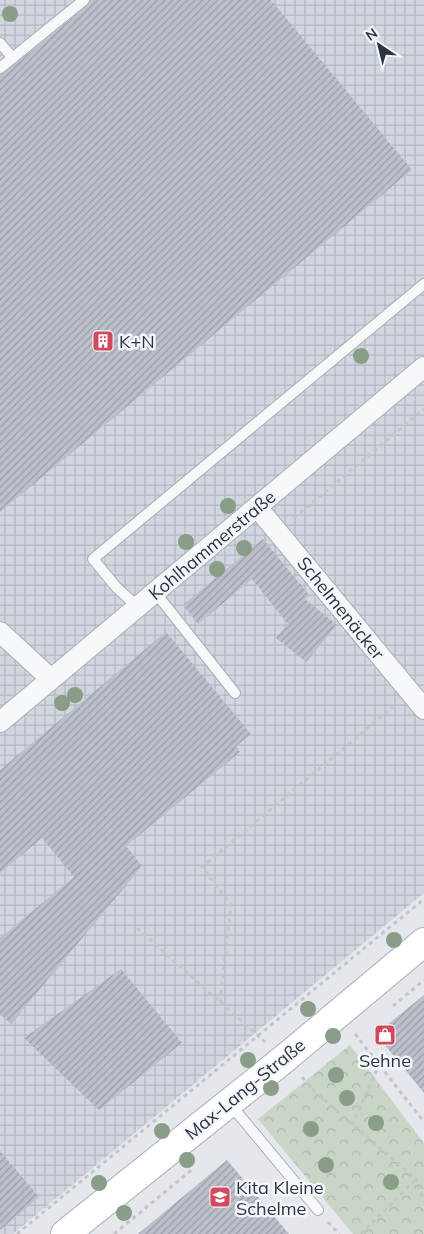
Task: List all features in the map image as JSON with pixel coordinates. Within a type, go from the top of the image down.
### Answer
[{"type":"main road","name":"Max-Lang-Straße","points":[[65,1234],[284,1059],[424,942]]},
{"type":"street","name":"Kohlhammerstraße","points":[[0,722],[424,367]]},
{"type":"street","name":"Schelmenäcker","points":[[258,507],[424,709]]},
{"type":"street","points":[[0,632],[52,679]]},
{"type":"lane","points":[[0,68],[84,0]]},
{"type":"lane","points":[[0,42],[13,58]]},
{"type":"lane","points":[[138,607],[117,588],[93,559],[424,284]]},
{"type":"lane","points":[[155,592],[235,693]]},
{"type":"lane","points":[[229,1103],[318,1210]]},
{"type":"path","points":[[278,531],[424,409]]},
{"type":"path","points":[[220,1002],[231,905],[202,867],[393,708],[398,678]]},
{"type":"path","points":[[17,1234],[424,899]]},
{"type":"path","points":[[137,928],[284,1059],[314,1091],[416,1179],[424,1202]]},
{"type":"path","points":[[339,1014],[424,1122]]},
{"type":"path","points":[[352,1125],[379,1065]]},
{"type":"path","points":[[361,1234],[416,1179]]},
{"type":"shaded area","points":[[0,0],[424,0],[424,893],[13,1234],[0,1234]]},
{"type":"green space","points":[[350,1045],[424,1143],[424,1234],[353,1234],[258,1119]]},
{"type":"building","name":"K+N","points":[[91,0],[271,0],[412,170],[0,512],[0,75],[88,5]]},
{"type":"building","points":[[263,539],[310,596],[305,599],[337,625],[306,662],[276,638],[288,624],[252,579],[198,624],[183,605]]},
{"type":"building","points":[[166,632],[251,734],[236,746],[240,752],[126,846],[142,866],[11,1024],[0,1014],[0,938],[74,877],[42,838],[0,873],[0,770]]},
{"type":"building","points":[[121,969],[182,1043],[99,1110],[24,1038]]},
{"type":"building","points":[[424,995],[424,1093],[376,1034]]},
{"type":"building","points":[[0,1151],[39,1197],[0,1230]]},
{"type":"building","name":"Kita Kleine Schelme","points":[[227,1160],[289,1234],[138,1234]]},
{"type":"place","name":"K+N","points":[[103,341]]},
{"type":"place","name":"Sehne","points":[[385,1035]]},
{"type":"place","name":"Kita Kleine Schelme","points":[[220,1197]]}]
